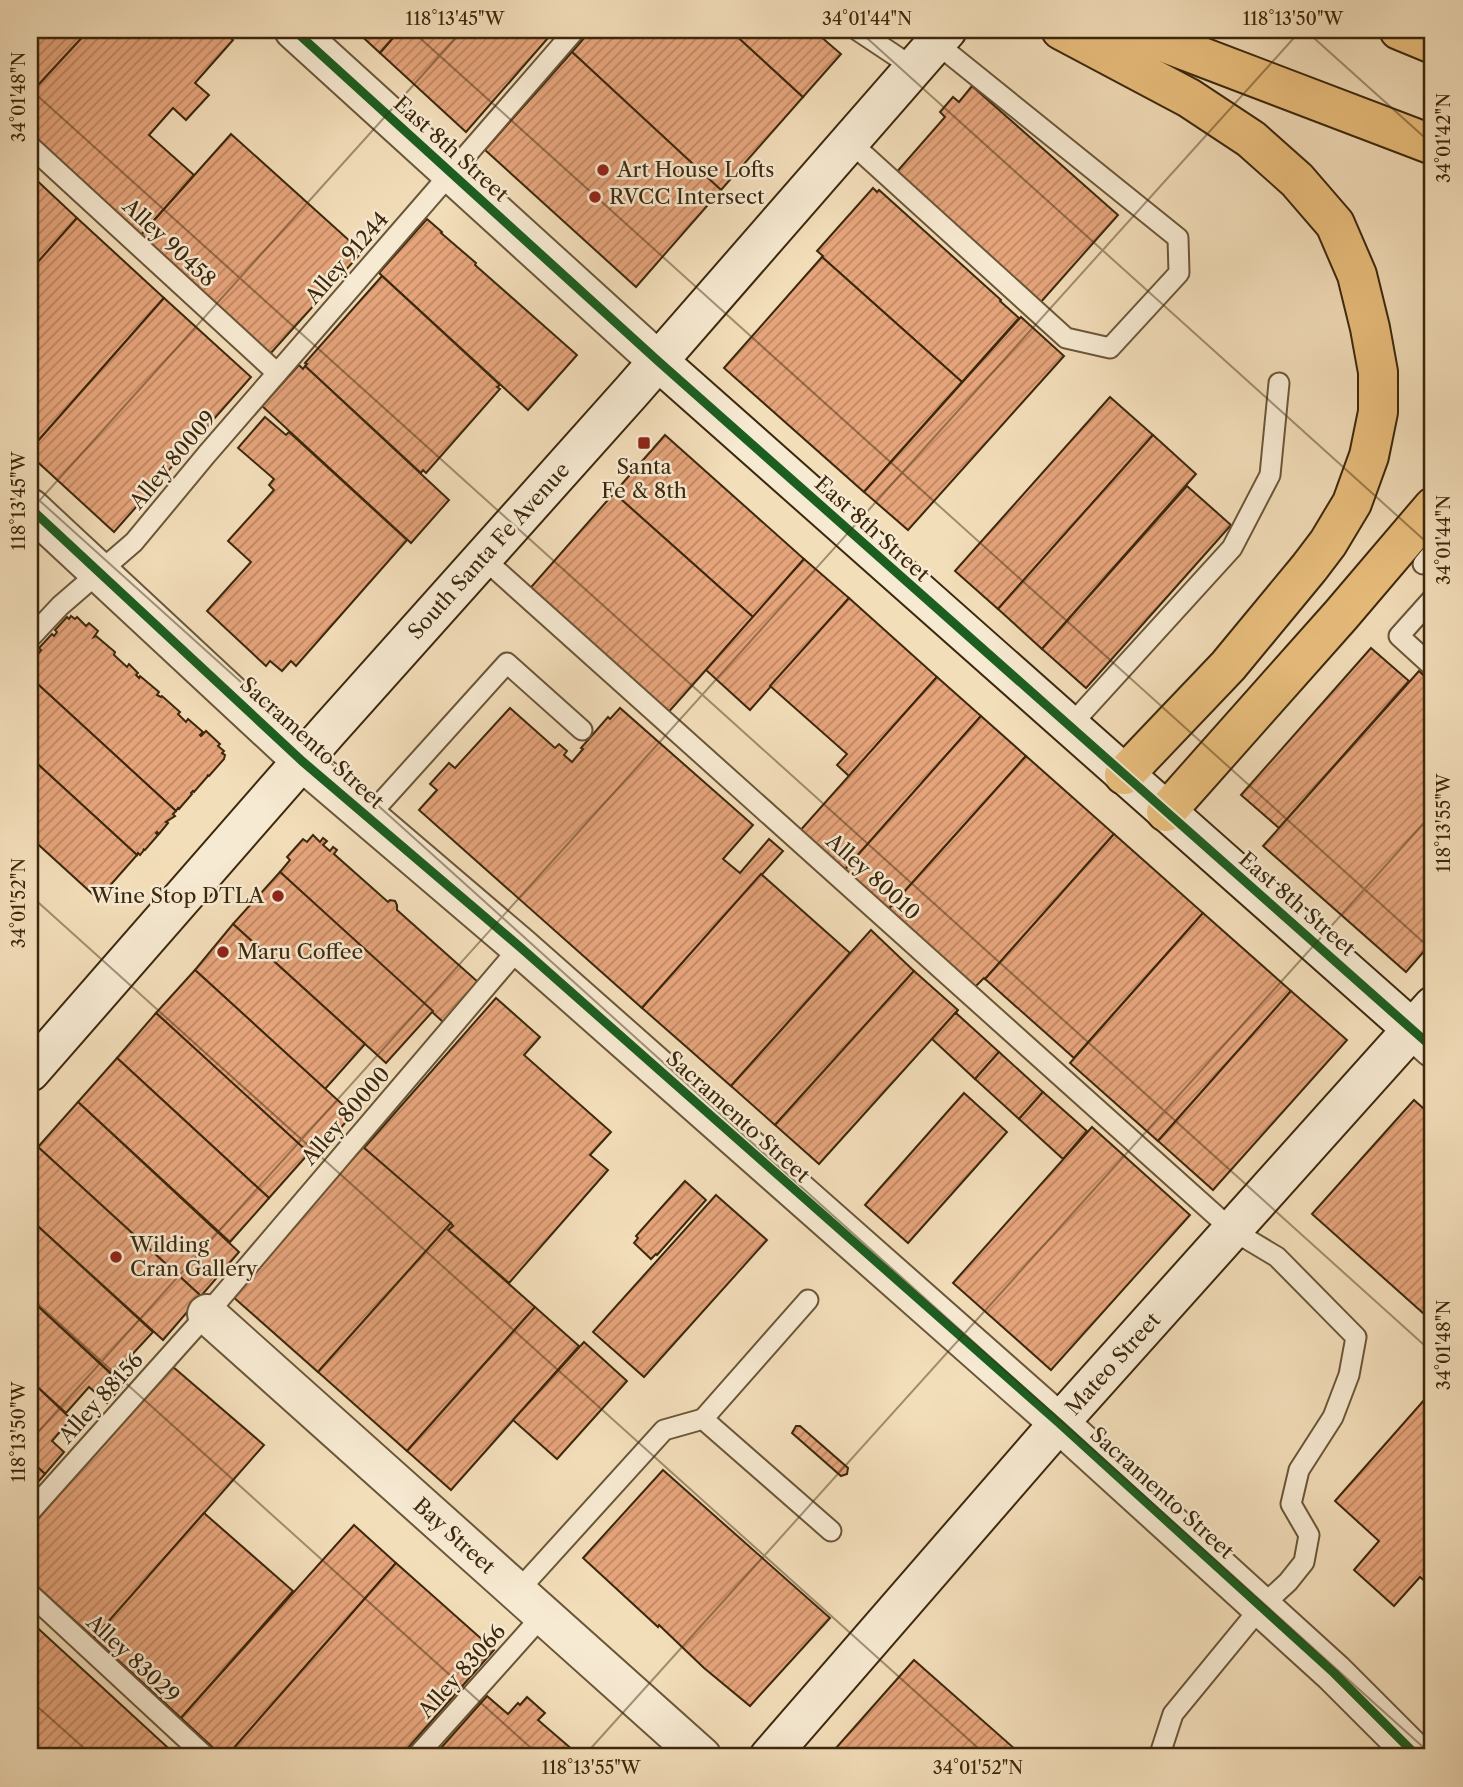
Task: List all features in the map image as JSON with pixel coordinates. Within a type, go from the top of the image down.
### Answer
[{"type":"highway","points":[[1061,30],[1189,99],[1251,139],[1297,180],[1335,224],[1357,275],[1378,372],[1378,412],[1369,456],[1352,503],[1310,568],[1228,666],[1124,775]]},
{"type":"highway","points":[[1131,30],[1433,145]]},
{"type":"highway","points":[[1399,30],[1433,44]]},
{"type":"highway","points":[[1166,812],[1433,508]]},
{"type":"street","name":"East 8th Street","points":[[294,30],[658,361],[1069,727],[1166,812],[1426,1028]]},
{"type":"street","name":"South Santa Fe Avenue","points":[[30,1072],[932,47]]},
{"type":"street","name":"Sacramento Street","points":[[30,508],[302,761],[520,947],[1059,1423],[1334,1673],[1418,1757]]},
{"type":"street","name":"Mateo Street","points":[[769,1757],[1059,1423],[1232,1230],[1426,1028]]},
{"type":"street","name":"Bay Street","points":[[207,1314],[702,1757]]},
{"type":"lane","name":"Alley 91244","points":[[277,373],[575,30]]},
{"type":"lane","points":[[849,141],[1066,338],[1110,348],[1179,273],[1178,238],[932,47],[857,30]]},
{"type":"lane","name":"Alley 90458","points":[[30,146],[277,373]]},
{"type":"lane","name":"Alley 80009","points":[[30,638],[60,606],[134,542],[277,373]]},
{"type":"lane","points":[[1069,727],[1232,548],[1270,475],[1279,383]]},
{"type":"lane","name":"Alley 80010","points":[[483,558],[1232,1230],[1277,1257],[1356,1337],[1349,1375],[1334,1417],[1299,1470],[1292,1504],[1308,1535],[1304,1562],[1288,1582],[1261,1607]]},
{"type":"lane","points":[[1433,598],[1399,636],[1433,667]]},
{"type":"lane","points":[[368,817],[508,663],[582,730]]},
{"type":"lane","name":"Alley 80000","points":[[207,1314],[520,947]]},
{"type":"lane","points":[[808,1300],[703,1419],[831,1531]]},
{"type":"lane","name":"Alley 88156","points":[[30,1512],[207,1314]]},
{"type":"lane","name":"Alley 83066","points":[[416,1757],[664,1430],[703,1419]]},
{"type":"lane","name":"Alley 83029","points":[[30,1594],[206,1757]]},
{"type":"lane","points":[[1159,1757],[1173,1714],[1261,1607]]},
{"type":"building","points":[[30,30],[89,30],[30,94]]},
{"type":"building","points":[[89,30],[222,30],[233,40],[195,83],[209,95],[186,120],[173,108],[149,135],[194,175],[141,235],[30,133],[30,94]]},
{"type":"building","points":[[355,30],[400,30],[380,53]]},
{"type":"building","points":[[400,30],[555,30],[466,132],[380,53]]},
{"type":"building","points":[[591,30],[730,30],[803,97],[721,190],[572,52]]},
{"type":"building","points":[[730,30],[813,30],[841,54],[803,97]]},
{"type":"building","name":"Art House Lofts","points":[[572,52],[721,190],[636,287],[485,150]]},
{"type":"building","points":[[972,86],[1118,215],[1040,303],[895,174],[945,117],[940,112],[953,97],[959,102]]},
{"type":"building","points":[[231,134],[362,252],[270,354],[141,235]]},
{"type":"building","points":[[30,174],[77,218],[30,271]]},
{"type":"building","points":[[873,188],[877,192],[879,190],[1019,318],[962,382],[817,251]]},
{"type":"building","points":[[77,218],[164,298],[30,450],[30,271]]},
{"type":"building","points":[[427,219],[577,355],[528,410],[379,273]]},
{"type":"building","points":[[822,257],[962,382],[864,492],[724,368]]},
{"type":"building","points":[[382,276],[500,385],[497,387],[500,389],[426,473],[423,470],[421,473],[305,366]]},
{"type":"building","points":[[164,298],[251,377],[114,532],[30,455],[30,450]]},
{"type":"building","points":[[1021,317],[1064,356],[908,530],[864,492]]},
{"type":"building","points":[[299,365],[303,369],[305,366],[449,500],[411,543],[262,406]]},
{"type":"building","points":[[1110,397],[1153,435],[998,609],[955,571]]},
{"type":"building","points":[[265,417],[286,435],[289,432],[407,540],[296,666],[291,661],[282,671],[270,661],[266,666],[207,611],[251,562],[228,541],[274,490],[269,485],[274,479],[238,448]]},
{"type":"building","points":[[665,435],[804,559],[753,617],[614,493]]},
{"type":"building","points":[[1153,435],[1196,474],[1042,649],[998,609]]},
{"type":"building","points":[[1187,486],[1231,525],[1086,688],[1042,649]]},
{"type":"building","points":[[614,493],[753,617],[665,716],[526,593]]},
{"type":"building","points":[[804,559],[849,598],[750,710],[706,670]]},
{"type":"building","points":[[849,598],[937,677],[849,776],[837,765],[847,754],[770,686]]},
{"type":"building","points":[[71,616],[75,619],[77,617],[86,626],[89,623],[98,631],[94,637],[115,652],[114,655],[127,667],[129,664],[139,678],[140,676],[159,692],[157,695],[162,696],[180,712],[178,714],[186,722],[188,719],[203,732],[201,736],[206,731],[224,751],[224,759],[176,811],[30,677],[30,659],[36,652],[38,654],[41,650],[39,648],[52,634],[54,636],[57,632],[55,630],[67,617],[69,619]]},
{"type":"building","points":[[1371,648],[1409,681],[1279,828],[1241,795]]},
{"type":"building","points":[[1419,671],[1433,684],[1433,941],[1406,972],[1263,846]]},
{"type":"building","points":[[30,677],[176,811],[173,814],[175,816],[166,822],[168,823],[159,834],[156,833],[158,835],[140,855],[30,757]]},
{"type":"building","points":[[937,677],[981,716],[842,873],[798,833]]},
{"type":"building","points":[[510,708],[555,748],[559,744],[567,751],[564,755],[572,762],[608,717],[610,719],[620,708],[753,825],[723,859],[740,873],[769,839],[783,851],[642,1008],[419,810],[437,790],[430,784],[449,763],[455,768]]},
{"type":"building","points":[[981,716],[1026,756],[886,912],[842,873]]},
{"type":"building","points":[[1026,756],[1114,834],[985,979],[973,989],[886,912]]},
{"type":"building","points":[[30,757],[137,855],[98,899],[30,837]]},
{"type":"building","points":[[1114,834],[1203,913],[1074,1058],[985,979]]},
{"type":"building","points":[[313,835],[320,842],[323,838],[327,841],[323,845],[330,851],[333,847],[337,850],[334,854],[388,902],[395,901],[397,910],[478,982],[443,1022],[280,872],[290,860],[287,857],[303,839],[307,842]]},
{"type":"building","points":[[280,872],[433,1011],[386,1063],[233,924]]},
{"type":"building","points":[[761,874],[850,953],[731,1086],[642,1008]]},
{"type":"building","points":[[1203,913],[1291,991],[1158,1141],[1070,1063]]},
{"type":"building","points":[[233,924],[365,1044],[325,1089],[195,970]]},
{"type":"building","points":[[871,930],[914,971],[775,1125],[731,1086]]},
{"type":"building","points":[[195,970],[353,1114],[314,1158],[156,1013]]},
{"type":"building","points":[[914,971],[958,1010],[819,1164],[775,1125]]},
{"type":"building","points":[[1291,991],[1347,1040],[1213,1190],[1158,1141]]},
{"type":"building","points":[[496,998],[540,1037],[524,1055],[611,1132],[590,1155],[608,1170],[509,1283],[448,1230],[453,1226],[364,1148]]},
{"type":"building","points":[[958,1010],[956,1013],[999,1052],[975,1079],[932,1039]]},
{"type":"building","points":[[156,1013],[309,1153],[269,1198],[117,1058]]},
{"type":"building","points":[[999,1052],[1043,1092],[1019,1119],[975,1079]]},
{"type":"building","points":[[117,1058],[269,1198],[230,1242],[78,1102]]},
{"type":"building","points":[[1043,1092],[1087,1131],[1063,1159],[1019,1119]]},
{"type":"building","points":[[964,1093],[1007,1132],[908,1243],[865,1205]]},
{"type":"building","points":[[1414,1100],[1433,1117],[1433,1322],[1312,1214]]},
{"type":"building","points":[[78,1102],[239,1252],[201,1296],[38,1147]]},
{"type":"building","points":[[1092,1127],[1190,1215],[1051,1370],[953,1283]]},
{"type":"building","name":"Wilding Cran Gallery","points":[[38,1147],[201,1296],[163,1340],[30,1219],[30,1156]]},
{"type":"building","points":[[363,1147],[451,1223],[318,1372],[232,1296]]},
{"type":"building","points":[[685,1181],[706,1200],[651,1259],[634,1243],[638,1238],[636,1236]]},
{"type":"building","points":[[716,1195],[767,1240],[644,1377],[593,1332]]},
{"type":"building","points":[[30,1219],[153,1332],[113,1375],[30,1299]]},
{"type":"building","points":[[451,1223],[453,1226],[448,1230],[535,1307],[407,1451],[318,1372]]},
{"type":"building","points":[[30,1299],[123,1385],[107,1403],[89,1387],[66,1413],[30,1380]]},
{"type":"building","points":[[535,1307],[579,1346],[451,1490],[407,1451]]},
{"type":"building","points":[[584,1342],[627,1381],[557,1459],[513,1420]]},
{"type":"building","points":[[172,1366],[264,1445],[94,1638],[30,1580],[30,1528]]},
{"type":"building","points":[[30,1380],[71,1419],[52,1441],[64,1452],[45,1474],[30,1460]]},
{"type":"building","points":[[1433,1390],[1433,1588],[1420,1577],[1394,1606],[1354,1570],[1379,1541],[1335,1501]]},
{"type":"building","points":[[796,1426],[800,1426],[848,1468],[847,1474],[841,1476],[792,1433]]},
{"type":"building","points":[[30,1460],[45,1474],[30,1491]]},
{"type":"building","points":[[663,1470],[830,1618],[750,1706],[583,1558]]},
{"type":"building","points":[[204,1513],[293,1591],[181,1718],[94,1638]]},
{"type":"building","points":[[354,1525],[396,1563],[226,1757],[223,1757],[181,1718]]},
{"type":"building","points":[[396,1563],[494,1650],[400,1757],[226,1757]]},
{"type":"building","points":[[30,1621],[178,1757],[30,1757]]},
{"type":"building","points":[[914,1660],[1024,1757],[828,1757]]},
{"type":"building","points":[[487,1696],[508,1714],[527,1697],[545,1713],[538,1720],[581,1757],[433,1757]]},
{"type":"cycle path","points":[[294,30],[658,361],[1433,1048]]},
{"type":"cycle path","points":[[30,508],[302,761],[520,947],[1059,1423],[1334,1673],[1418,1757]]},
{"type":"place","name":"Art House Lofts","points":[[603,170]]},
{"type":"place","name":"RVCC Intersect","points":[[595,197]]},
{"type":"place","name":"Santa Fe & 8th","points":[[644,443]]},
{"type":"place","name":"Wine Stop DTLA","points":[[278,896]]},
{"type":"place","name":"Maru Coffee","points":[[223,952]]},
{"type":"place","name":"Wilding Cran Gallery","points":[[116,1257]]}]
